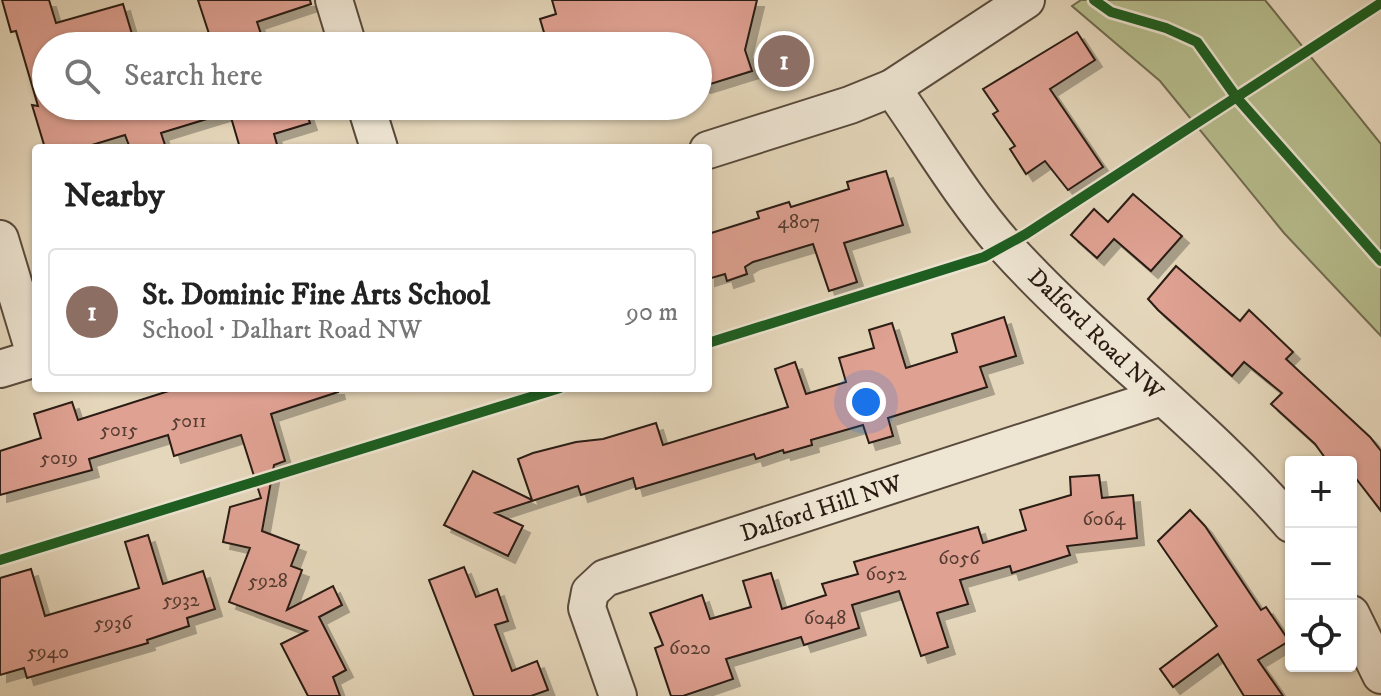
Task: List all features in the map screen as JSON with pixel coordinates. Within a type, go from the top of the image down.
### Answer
[{"type":"street","points":[[334,0],[344,32]]},
{"type":"street","points":[[712,149],[850,105],[892,88],[1026,0]]},
{"type":"street","name":"Dalford Road NW","points":[[892,88],[1004,245],[1162,397],[1248,474],[1285,517]]},
{"type":"street","points":[[370,120],[378,144]]},
{"type":"street","points":[[0,239],[32,345]]},
{"type":"street","points":[[0,369],[32,359]]},
{"type":"street","name":"Dalford Hill NW","points":[[618,696],[587,608],[590,592],[605,578],[1162,397]]},
{"type":"street","points":[[1357,626],[1381,675]]},
{"type":"green space","points":[[1081,0],[1265,0],[1381,144],[1381,336],[1284,233],[1160,81],[1072,6]]},
{"type":"building","points":[[2,0],[49,0],[56,23],[123,4],[131,32],[32,32],[32,86],[16,31],[11,32]]},
{"type":"building","points":[[198,0],[310,0],[311,4],[257,22],[260,32],[208,32]]},
{"type":"building","points":[[552,0],[757,0],[745,50],[752,71],[712,84],[712,32],[544,32],[540,19],[556,14]]},
{"type":"building","points":[[1077,32],[1095,60],[1050,89],[1103,167],[1068,190],[1045,161],[1026,174],[1010,149],[1015,146],[993,114],[998,111],[983,89]]},
{"type":"building","points":[[37,120],[204,120],[161,133],[165,144],[128,144],[125,135],[95,144],[44,144]]},
{"type":"building","points":[[232,120],[309,120],[310,123],[274,134],[277,144],[239,144]]},
{"type":"building","points":[[886,171],[903,225],[844,243],[857,282],[829,291],[813,244],[753,262],[745,267],[747,274],[727,281],[725,274],[712,278],[712,233],[759,218],[757,212],[789,202],[791,207],[849,189],[847,182]]},
{"type":"building","points":[[1133,194],[1182,236],[1151,271],[1114,239],[1097,258],[1071,235],[1094,209],[1108,222]]},
{"type":"building","points":[[1176,266],[1240,321],[1249,310],[1293,352],[1286,359],[1370,437],[1381,451],[1381,511],[1357,480],[1357,456],[1324,456],[1315,444],[1271,404],[1282,393],[1244,362],[1232,376],[1148,299]]},
{"type":"building","points":[[1004,317],[1016,356],[980,367],[987,387],[888,418],[893,436],[869,443],[863,425],[811,440],[812,445],[784,453],[783,450],[756,459],[754,454],[636,489],[633,478],[581,495],[578,486],[495,513],[523,526],[508,556],[444,525],[473,471],[532,500],[518,459],[533,453],[603,439],[656,423],[663,445],[788,407],[775,369],[795,362],[806,394],[846,382],[839,358],[874,348],[869,330],[892,323],[906,368],[957,352],[952,334]]},
{"type":"building","points":[[166,392],[338,392],[271,414],[285,461],[274,465],[262,531],[299,545],[291,566],[302,570],[287,610],[333,586],[342,605],[319,617],[346,670],[333,677],[340,696],[308,696],[281,644],[307,631],[229,602],[250,548],[223,542],[230,507],[261,498],[241,435],[174,456],[168,435],[89,459],[92,470],[0,495],[0,451],[41,438],[34,414],[72,402],[78,420]]},
{"type":"building","points":[[1099,475],[1102,498],[1133,495],[1137,538],[1067,546],[1070,555],[1012,573],[1010,566],[960,580],[968,604],[937,613],[948,647],[921,656],[899,591],[852,605],[859,628],[804,645],[801,637],[726,659],[733,679],[683,696],[671,696],[655,648],[663,645],[650,613],[702,595],[710,619],[751,607],[743,581],[771,573],[782,609],[826,595],[822,584],[858,574],[854,562],[978,527],[983,543],[1026,530],[1020,510],[1071,495],[1070,477]]},
{"type":"building","points":[[1190,510],[1205,526],[1261,610],[1266,607],[1285,635],[1285,643],[1258,660],[1283,696],[1244,696],[1218,654],[1173,687],[1160,669],[1217,626],[1158,541]]},
{"type":"building","points":[[148,535],[163,584],[203,571],[215,609],[187,618],[189,626],[147,640],[148,643],[27,678],[24,668],[0,675],[0,578],[31,569],[45,616],[139,588],[125,542]]},
{"type":"building","points":[[464,567],[476,597],[497,589],[508,621],[495,625],[512,671],[537,661],[548,690],[531,696],[474,696],[429,580]]},
{"type":"cycle path","points":[[1094,0],[1111,12],[1166,28],[1197,42],[1237,98],[1381,261]]},
{"type":"cycle path","points":[[712,342],[984,257],[1026,234],[1381,3]]},
{"type":"cycle path","points":[[0,560],[547,392]]},
{"type":"place","name":"St. Dominic Fine Arts School","points":[[784,61]]}]
